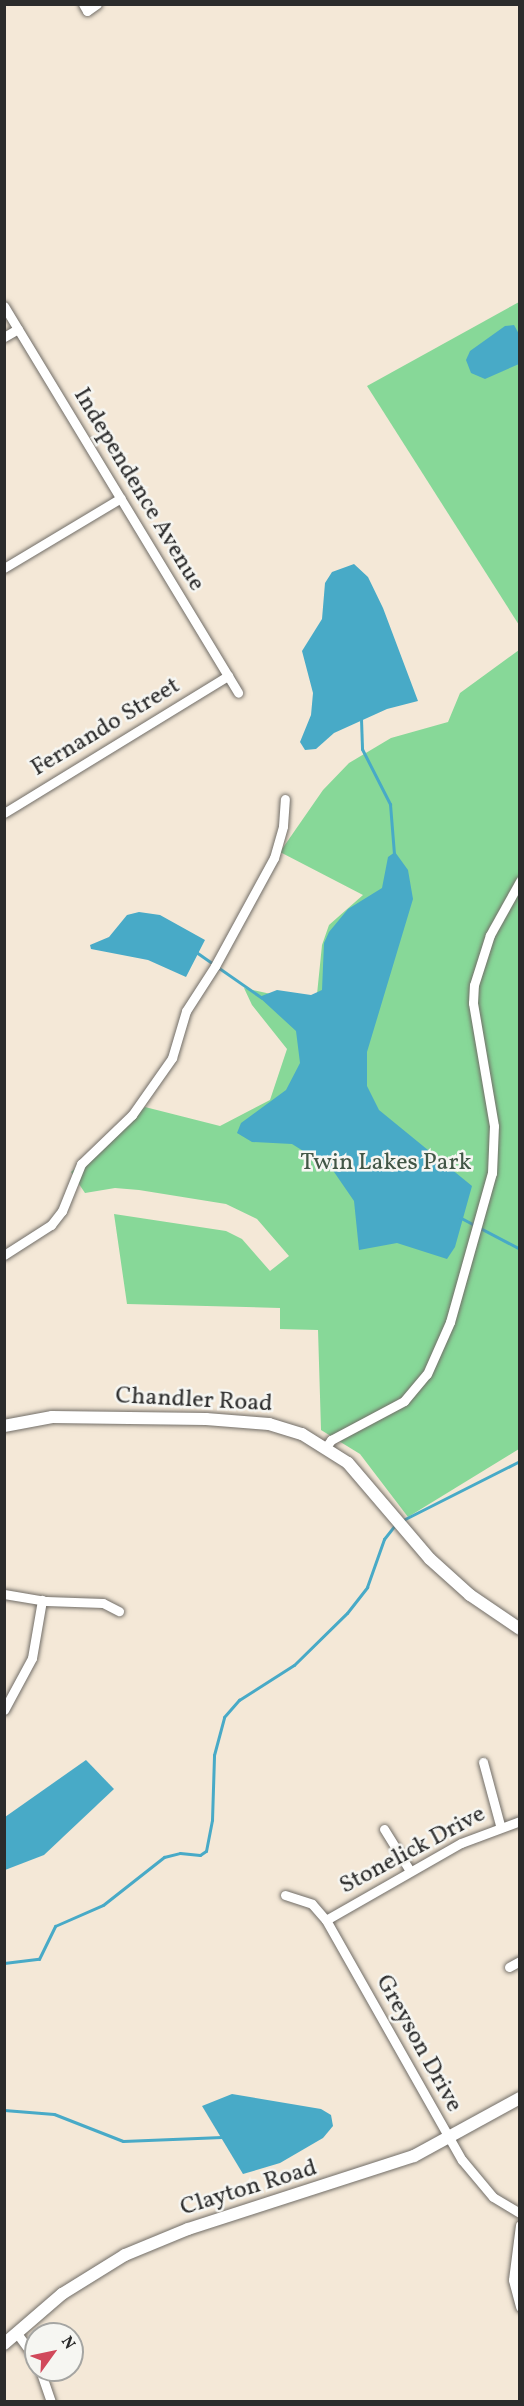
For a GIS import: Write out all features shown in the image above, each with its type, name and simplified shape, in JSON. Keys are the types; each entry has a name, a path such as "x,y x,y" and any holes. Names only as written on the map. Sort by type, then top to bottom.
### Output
{"street":[{"path":"85,8 97,4"},
{"name":"Independence Avenue","path":"4,306 238,693"},
{"path":"4,337 18,329"},
{"path":"4,568 120,498"},
{"name":"Fernando Street","path":"4,813 228,676"},
{"path":"4,1255 51,1226 62,1211 81,1164 132,1115 172,1058 186,1011 215,966 274,858 283,826 285,799"},
{"path":"326,1447 331,1440 397,1407 413,1392 428,1374 450,1322 492,1173 494,1126 473,1003 474,985 490,935 519,880"},
{"name":"Chandler Road","path":"5,1425 52,1417 231,1420 282,1427 326,1447 357,1471 444,1572 519,1629"},
{"path":"4,1594 42,1600 103,1603 119,1611"},
{"path":"4,1710 32,1658 42,1600"},
{"path":"483,1762 500,1825"},
{"name":"Stonelick Drive","path":"326,1920 410,1871 500,1825 519,1821"},
{"path":"384,1828 410,1871"},
{"name":"Greyson Drive","path":"285,1895 312,1904 326,1920 449,2139 483,2187 519,2213"},
{"path":"509,1967 519,1960"},
{"name":"Clayton Road","path":"4,2344 72,2286 125,2255 188,2229 378,2169 449,2139 519,2098"},
{"path":"519,2225 513,2280 519,2307"},
{"path":"16,2332 24,2343"},
{"path":"44,2382 51,2402"}],"green space":[{"path":"519,302 519,625 367,386"},
{"name":"Twin Lakes Park","path":"519,650 519,1449 408,1517 360,1454 321,1430 318,1330 280,1329 280,1308 127,1304 114,1214 226,1231 242,1239 270,1271 289,1256 257,1219 226,1204 139,1190 115,1188 85,1193 71,1172 145,1107 220,1126 270,1100 287,1049 252,1005 244,988 316,1004 322,945 329,925 363,895 280,852 323,790 349,763 391,738 448,722 460,693"}],"water":[{"path":"514,325 519,334 519,364 485,379 471,373 466,360 470,351 505,326"},
{"path":"354,564 368,577 383,608 418,701 387,709 334,733 316,749 305,750 300,742 311,715 313,693 302,651 322,619 325,583 332,572"},
{"path":"395,852 408,870 413,899 367,1052 367,1086 379,1110 472,1186 455,1247 447,1259 397,1243 359,1250 354,1201 332,1169 292,1144 252,1142 237,1133 241,1123 286,1090 300,1063 296,1031 259,997 277,990 311,995 322,990 324,943 329,932 348,909 382,888 388,857"},
{"path":"139,912 160,915 205,940 186,977 148,960 91,949 90,945 109,937 127,915"},
{"path":"86,1760 114,1789 44,1855 5,1870 5,1817"},
{"path":"232,2094 321,2109 331,2115 333,2126 323,2138 280,2163 243,2174 202,2106"}],"waterway":[{"path":"361,719 362,749 390,804 394,854"},
{"path":"196,952 262,998"},
{"path":"461,1218 520,1249"},
{"path":"401,1521 520,1461"},
{"path":"4,1963 39,1959 55,1926 103,1905 164,1857 180,1853 200,1855 206,1851 212,1820 214,1755 224,1717 239,1700 294,1665 347,1613 367,1587 384,1539 395,1525"},
{"path":"4,2110 54,2114 123,2141 222,2137"}]}
